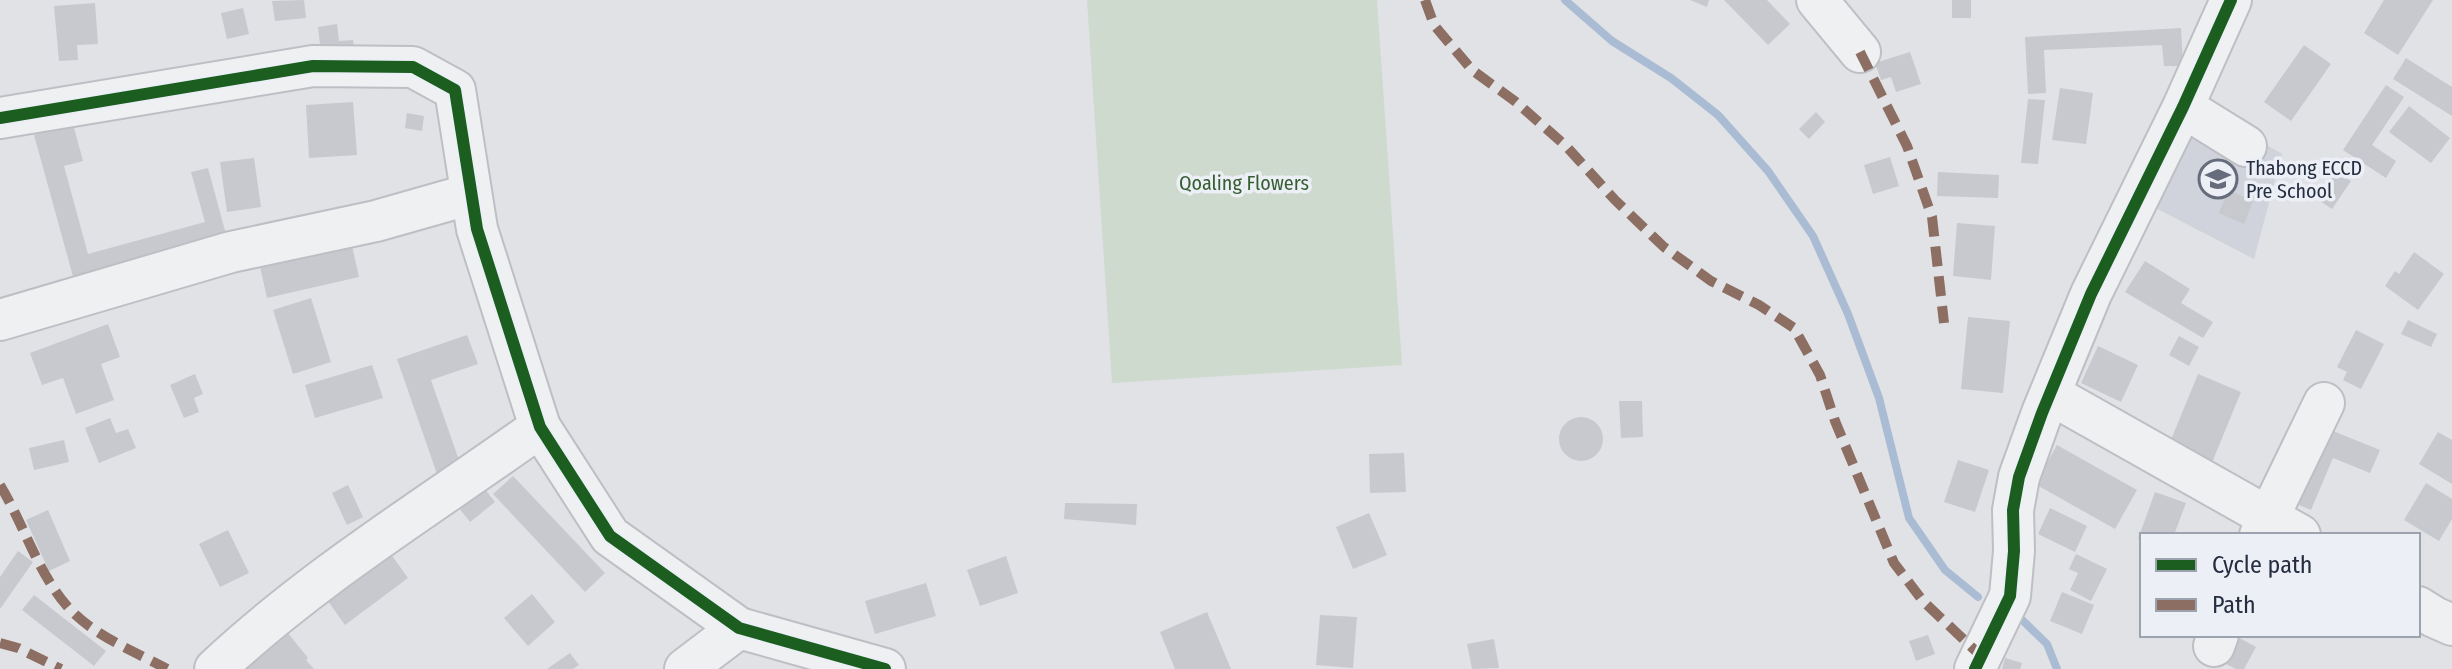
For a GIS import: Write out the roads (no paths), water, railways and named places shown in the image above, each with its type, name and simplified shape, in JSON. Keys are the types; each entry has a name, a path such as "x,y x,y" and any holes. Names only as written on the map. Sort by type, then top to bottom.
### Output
{"street":[{"path":"1817,0 1860,52"},
{"path":"1975,669 2010,596 2014,551 2013,510 2019,477 2050,394 2091,294 2183,107 2231,0"},
{"path":"0,118 313,66 413,67 455,90 477,229 540,427 610,536 739,628 789,656 885,669"},
{"path":"2183,107 2246,146"},
{"path":"0,320 231,252 376,221 471,194"},
{"path":"2050,394 2276,529 2324,403"},
{"path":"215,669 255,631 373,541 467,480 540,427"},
{"path":"2420,608 2452,625"},
{"path":"685,669 739,628"}],"waterway":[{"path":"1565,0 1612,41 1671,78 1718,115 1768,171 1813,236 1848,314 1879,398 1909,518 1945,570 1978,597"},
{"path":"2016,614 2047,644 2057,669"}],"place":[{"name":"Thabong ECCD Pre School","path":"2218,179"}],"park label":[{"name":"Qoaling Flowers","path":"1244,183"}]}
